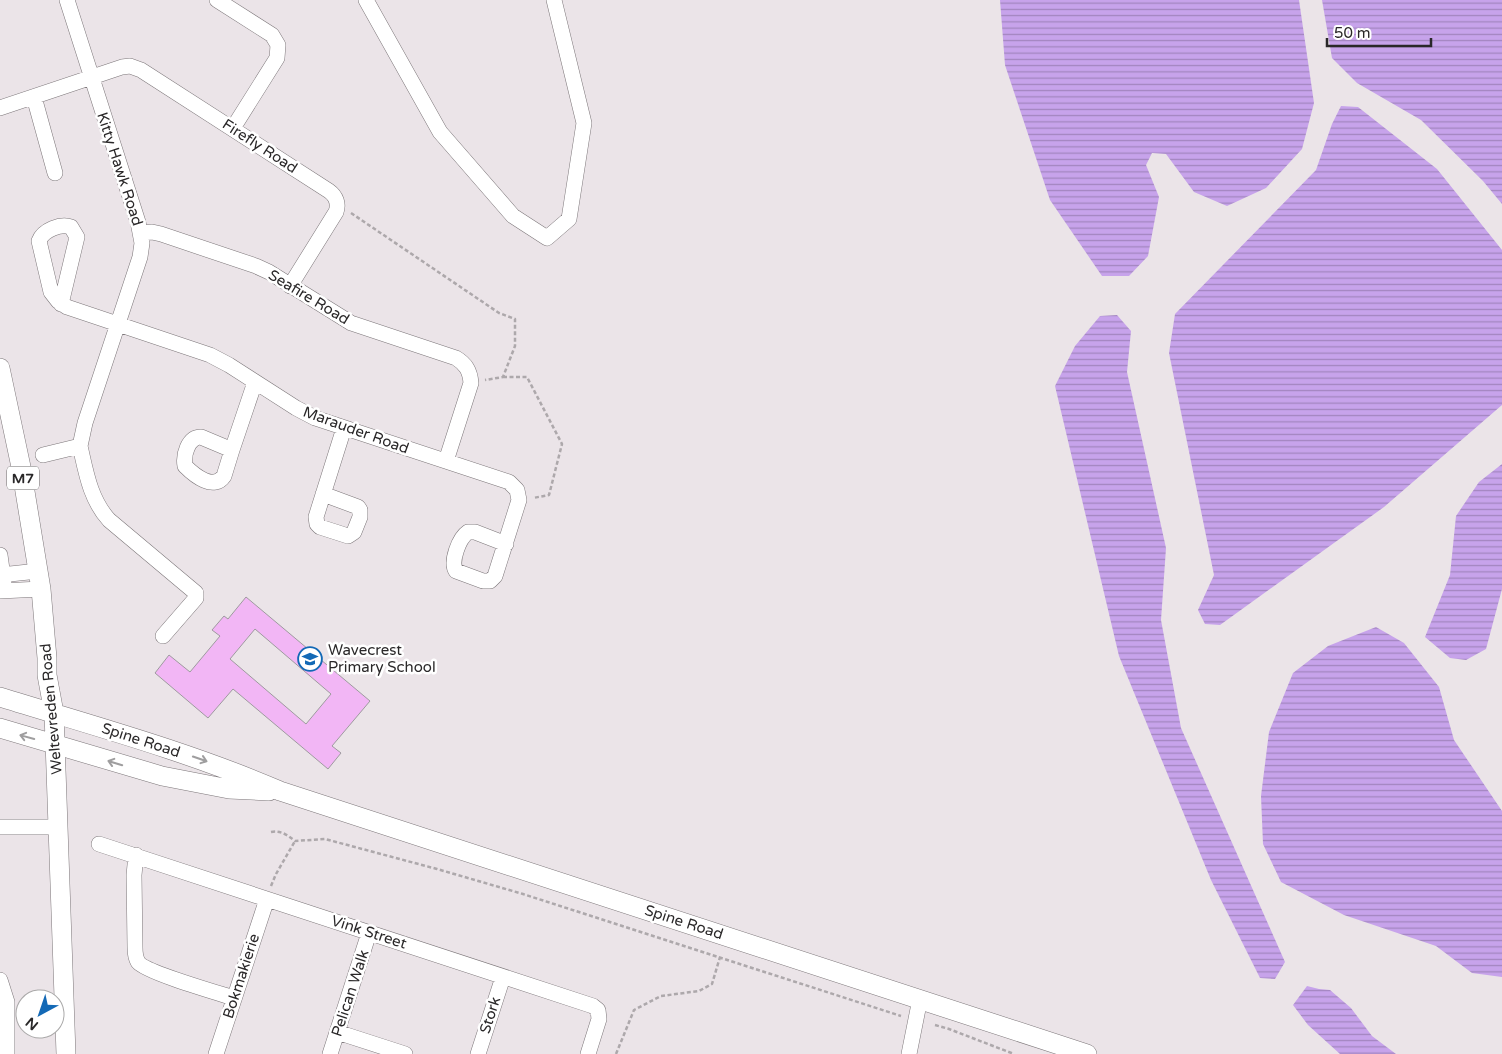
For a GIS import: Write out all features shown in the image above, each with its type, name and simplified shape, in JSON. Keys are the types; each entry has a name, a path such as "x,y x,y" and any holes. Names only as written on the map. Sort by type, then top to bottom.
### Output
{"main road":[{"name":"Weltevreden Road","path":"0,368 20,459 39,580 47,675 54,713 66,1054"},
{"name":"Spine Road","path":"0,697 197,758 280,791 1086,1054"},
{"name":"Spine Road","path":"0,728 24,737 55,744 162,776 229,789 280,791"}],"street":[{"name":"Kitty Hawk Road","path":"66,0 141,233 142,243 140,257 85,423 80,446"},
{"path":"218,0 272,35 278,45 277,58 233,128"},
{"path":"366,0 440,132 513,216 547,238 569,219 584,123 554,0"},
{"name":"Firefly Road","path":"0,108 122,67 138,68 329,191 335,196 337,204"},
{"path":"34,97 55,173"},
{"path":"290,286 334,216 337,204"},
{"name":"Seafire Road","path":"141,233 152,232 161,234 269,272 351,323 456,358 467,368 471,382"},
{"name":"Marauder Road","path":"61,304 67,308 210,355 306,414 506,480 512,484 518,495"},
{"path":"232,450 255,382"},
{"path":"446,461 471,382"},
{"path":"323,494 344,428"},
{"path":"43,455 80,446 87,478 100,510 109,520 196,593 196,598 162,636"},
{"path":"506,544 518,495"},
{"path":"0,555 3,591 39,580"},
{"path":"2,575 39,580"},
{"path":"0,827 58,827"},
{"name":"Vink Street","path":"99,844 593,1006 600,1013 599,1023 588,1054"},
{"path":"136,855 134,875 135,955 138,962 151,971 234,998"},
{"name":"Bokmakierie","path":"216,1054 267,899"},
{"name":"Pelican Walk","path":"330,1054 369,932"},
{"name":"Stork","path":"478,1054 503,977"},
{"path":"0,980 7,1002 7,1054"},
{"path":"909,1054 920,1000"},
{"path":"337,1032 405,1054"}],"path":[{"path":"337,204 499,313 515,319 515,346 504,377"},
{"path":"471,382 504,377 527,377 562,444 549,495 518,495"},
{"path":"271,832 284,833 295,841 325,839 523,894 901,1016"},
{"path":"267,899 276,874 295,841"},
{"path":"616,1054 634,1010 660,996 699,992 712,984 720,957"},
{"path":"936,1025 1014,1054"}],"shaded area":[{"path":"1000,0 1299,0 1314,103 1302,149 1266,188 1227,206 1194,192 1166,154 1152,153 1146,165 1159,197 1148,256 1129,276 1102,276 1050,200 1005,65"},
{"path":"1322,0 1502,0 1502,204 1483,181 1421,120 1357,83 1332,58"},
{"path":"1341,106 1358,107 1437,169 1502,250 1502,405 1384,507 1220,625 1205,624 1198,610 1214,575 1169,353 1175,314 1316,170 1332,124"},
{"path":"1117,315 1131,331 1127,372 1166,548 1161,620 1181,728 1285,962 1275,979 1260,978 1211,880 1119,656 1055,386 1075,346 1100,316"},
{"path":"1502,464 1502,589 1486,649 1466,660 1450,658 1425,637 1450,575 1456,516 1479,482"},
{"path":"1376,627 1404,643 1439,687 1454,740 1502,811 1502,977 1472,973 1436,946 1344,915 1281,882 1263,844 1261,796 1269,732 1293,673 1328,646"},
{"path":"1307,986 1330,990 1351,1008 1372,1036 1396,1054 1340,1054 1308,1025 1293,1005"}],"building":[{"path":"246,597 370,701 332,746 341,753 328,769 233,689 208,718 155,673 169,655 190,672 220,636 212,630 224,616 228,619","holes":["255,629 331,694 306,724 230,659"]}],"place":[{"name":"Wavecrest Primary School","path":"310,659"}]}
